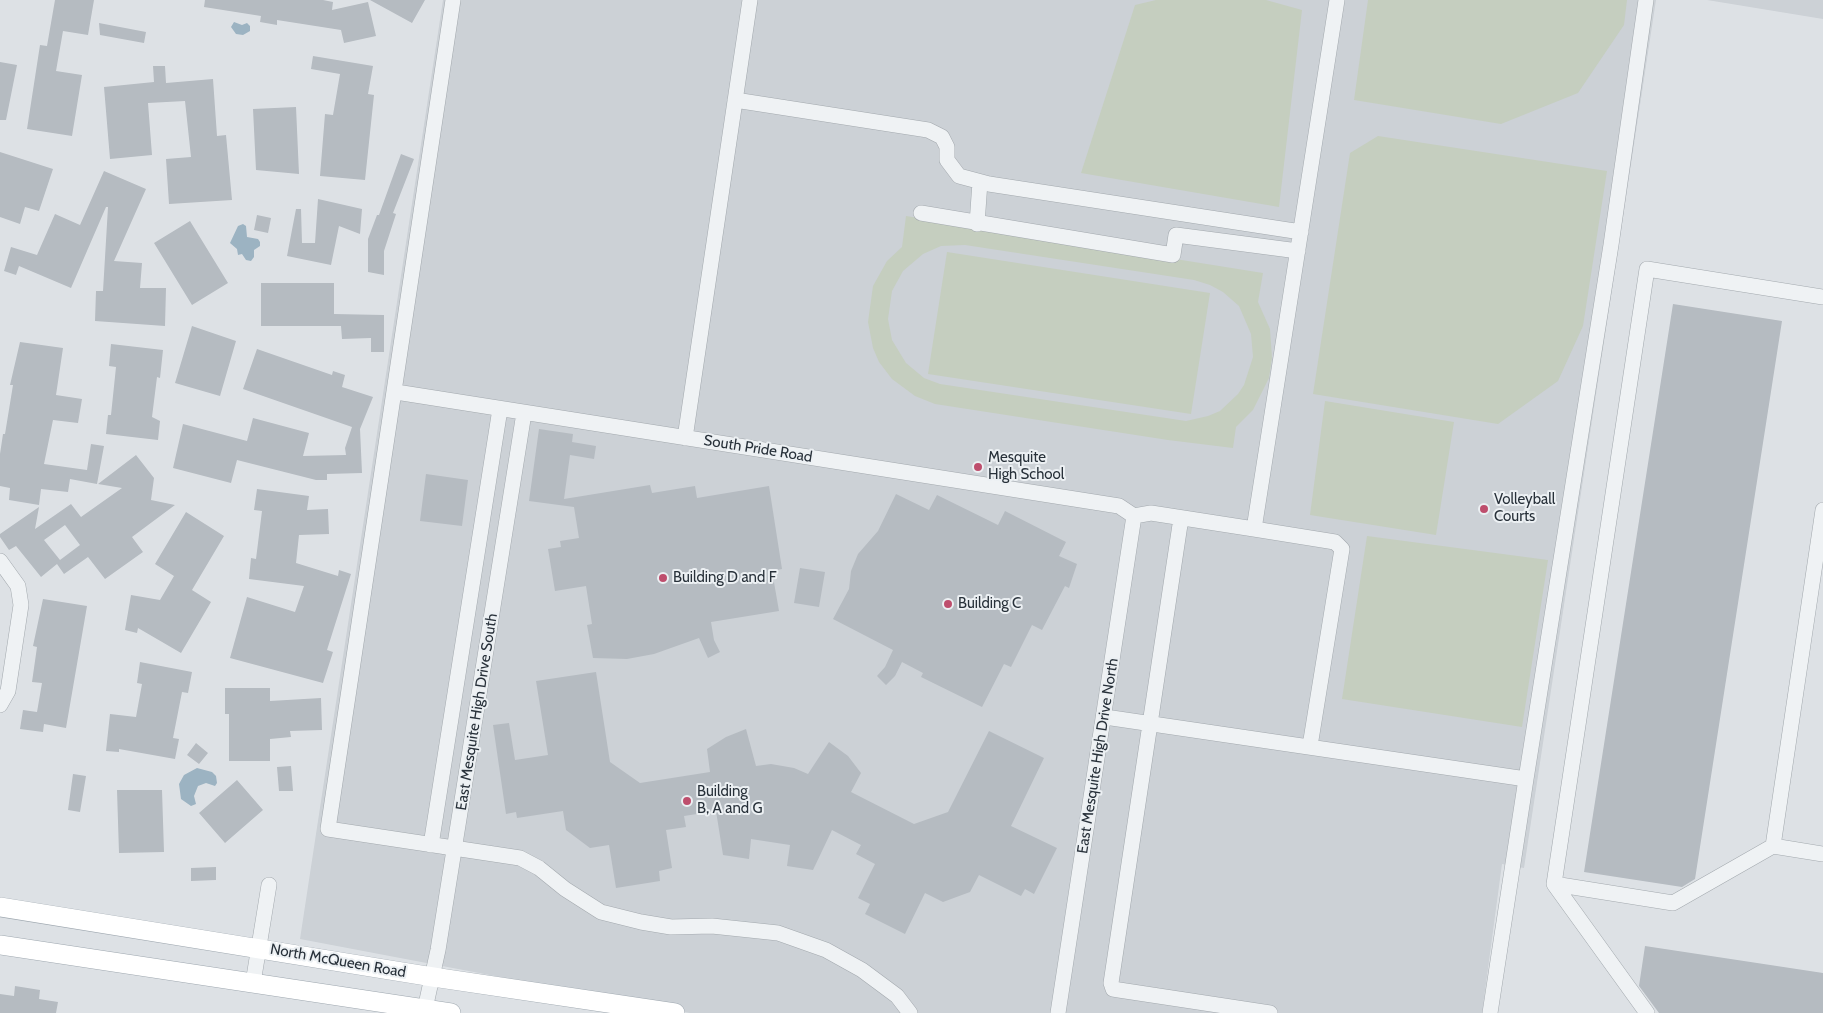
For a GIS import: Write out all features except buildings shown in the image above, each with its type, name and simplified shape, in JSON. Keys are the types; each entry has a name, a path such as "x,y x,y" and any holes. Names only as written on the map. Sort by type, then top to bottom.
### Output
{"main road":[{"name":"North McQueen Road","path":"0,907 259,947 433,977 675,1013"},
{"path":"0,945 451,1013"}],"street":[{"path":"453,0 396,378 396,392 328,829 520,858 539,868 565,889 601,912 641,922 671,926 712,926 778,933 826,950 862,970 897,996 910,1013"},
{"path":"684,438 750,0"},
{"path":"1254,529 1337,0"},
{"path":"1490,1013 1610,254 1646,0"},
{"path":"735,100 928,130 942,137 947,147 947,160 959,176 980,182 1301,232"},
{"path":"977,224 980,182"},
{"path":"921,213 977,224 1173,255 1176,235 1298,252"},
{"path":"1647,1013 1554,884 1647,269 1823,297"},
{"name":"South Pride Road","path":"396,392 1120,506 1134,516"},
{"path":"431,845 500,409"},
{"name":"East Mesquite High Drive South","path":"425,1009 433,977 524,413"},
{"path":"1773,846 1823,510"},
{"path":"1134,516 1151,513 1254,529 1335,542 1342,549 1310,746"},
{"name":"East Mesquite High Drive North","path":"1058,1013 1105,717 1134,516"},
{"path":"1181,518 1110,983 1114,989 1270,1013"},
{"path":"0,561 18,586 21,605 8,691 0,704"},
{"path":"1105,717 1526,779"},
{"path":"1554,884 1673,903 1773,846 1823,854"},
{"path":"253,983 269,885"}],"shaded area":[{"name":"Mesquite High School","path":"443,0 1656,0 1524,868 1502,864 1482,1013 690,1013 300,939"},
{"path":"1707,0 1823,0 1823,19"}],"green space":[{"path":"1156,0 1266,0 1302,10 1279,207 1081,173 1135,5"},
{"path":"1368,0 1627,0 1624,25 1578,93 1501,124 1354,100"},
{"path":"1378,136 1607,171 1583,326 1558,381 1498,424 1313,394 1350,153"},
{"path":"906,216 1263,273 1258,302 1270,329 1272,358 1269,378 1253,410 1236,427 1233,448 1168,440 935,404 915,396 892,379 879,362 873,348 868,322 873,286 887,261 902,247","holes":["965,245 1194,280 1223,292 1239,306 1251,334 1253,357 1244,385 1238,394 1220,411 1186,421 940,384 924,378 906,363 892,340 888,319 892,291 903,271 923,254 941,246"]},
{"path":"947,252 1210,293 1191,414 928,374"},
{"path":"1325,401 1454,422 1436,535 1310,515"},
{"path":"1367,536 1548,560 1522,727 1342,699"}],"water":[{"path":"234,22 242,25 247,23 250,26 250,31 243,35 236,34 231,27"},
{"path":"243,224 246,226 247,237 258,239 260,242 260,246 254,250 254,257 251,261 246,260 242,254 238,255 237,249 230,243 238,226"},
{"path":"197,768 212,772 216,776 217,783 215,786 206,783 198,786 194,796 196,804 191,806 181,799 179,784 184,775"}],"place":[{"name":"Mesquite High School","path":"978,467"},
{"name":"Volleyball Courts","path":"1484,509"},
{"name":"Building D and F","path":"663,578"},
{"name":"Building C","path":"948,604"},
{"name":"Building B, A and G","path":"687,801"}]}
